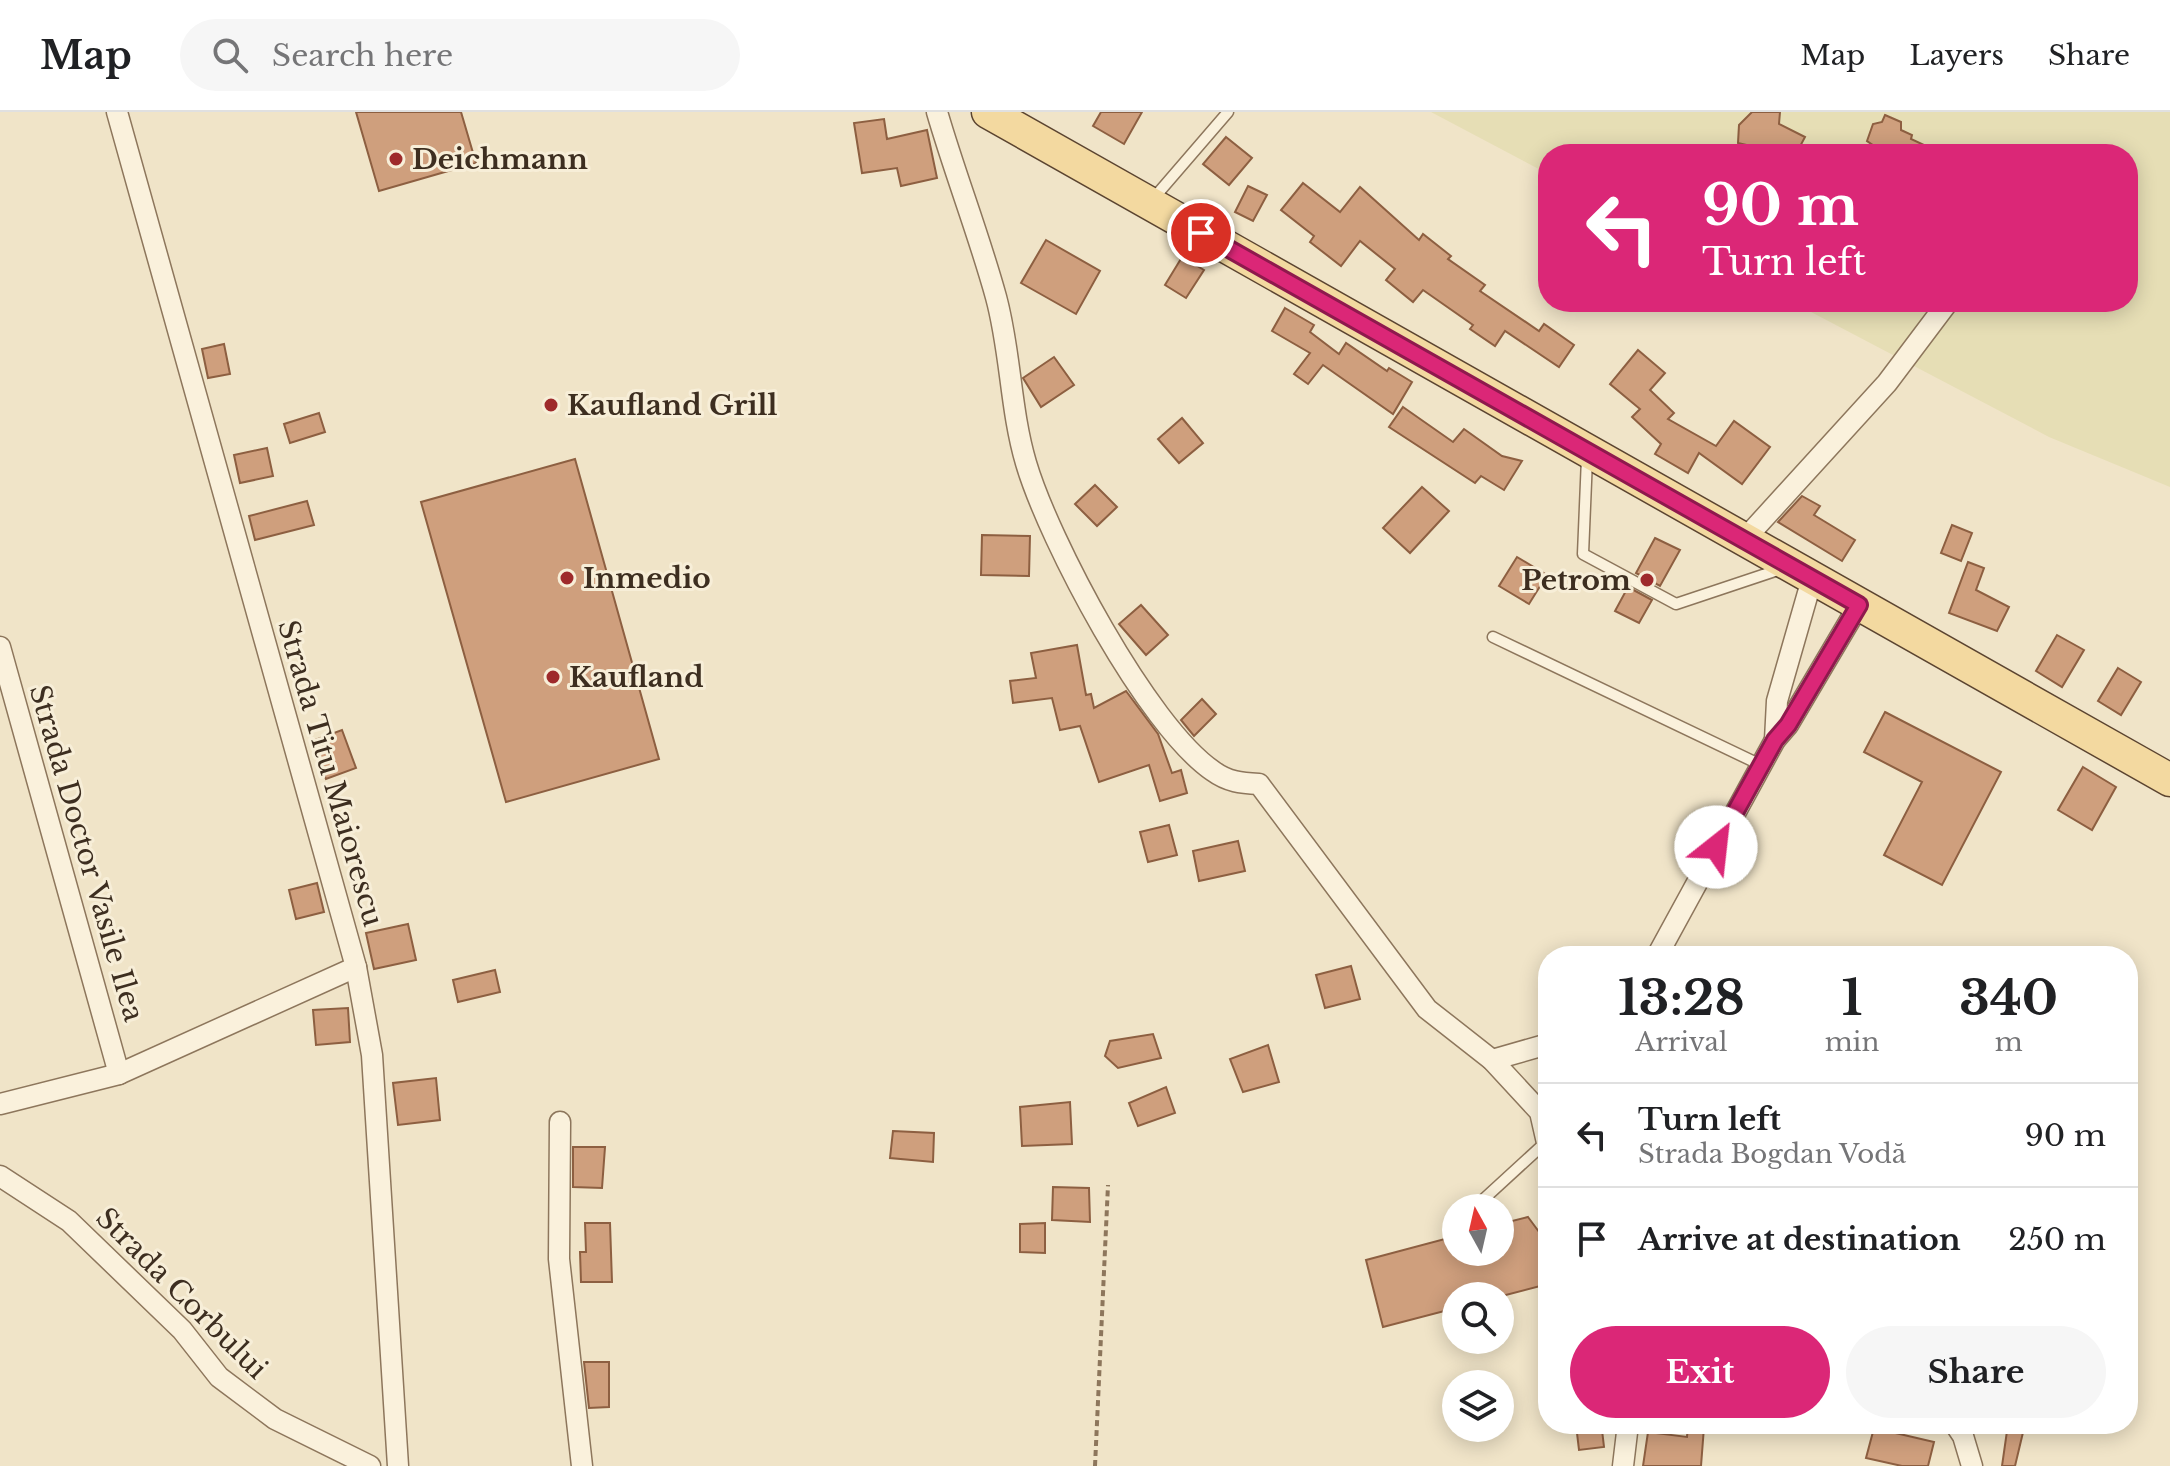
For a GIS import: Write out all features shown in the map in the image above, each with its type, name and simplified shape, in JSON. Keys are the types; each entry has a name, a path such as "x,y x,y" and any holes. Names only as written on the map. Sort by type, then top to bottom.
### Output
{"main road":[{"path":"988,112 2170,780"}],"street":[{"name":"Strada Titu Maiorescu","path":"117,112 356,967 372,1055 398,1466"},
{"path":"937,112 1009,344 1019,437 1027,466 1058,543 1106,631 1149,701 1180,739 1212,770 1234,783 1259,784 1427,1009 1492,1060 1538,1110"},
{"path":"1743,541 1887,383 1940,312"},
{"path":"1775,740 1777,701 1800,573"},
{"path":"1662,946 1775,740 1788,725 1859,605"},
{"name":"Strada Doctor Vasile Ilea","path":"0,647 119,1074"},
{"path":"0,1104 119,1074 356,967"},
{"path":"1492,1060 1538,1047"},
{"path":"560,1122 559,1259 582,1466"},
{"name":"Strada Corbului","path":"0,1176 69,1221 182,1330 219,1377 275,1419 370,1466"},
{"path":"1623,1466 1627,1434"},
{"path":"1962,1434 1972,1466"}],"lane":[{"path":"1149,203 1228,112"},
{"path":"1587,452 1583,554 1676,604 1800,573"},
{"path":"1493,637 1761,765"},
{"path":"1488,1194 1538,1144"}],"path":[{"path":"1095,1466 1108,1185"}],"shaded area":[{"path":"1431,112 2170,112 2170,487 2049,437 1811,312 2138,312 2138,144 1538,144 1538,169"}],"building":[{"path":"356,112 461,112 476,163 379,191"},
{"path":"1101,112 1142,112 1124,144 1093,126"},
{"path":"1752,112 1780,112 1779,124 1805,137 1801,144 1742,144 1738,143 1739,125"},
{"path":"1885,115 1901,122 1901,130 1922,144 1871,144 1867,141 1873,124 1882,122"},
{"path":"884,119 887,139 927,130 937,178 901,186 897,168 862,173 854,123"},
{"path":"1226,137 1252,158 1229,185 1203,164"},
{"path":"1303,183 1340,212 1360,187 1419,240 1423,234 1451,256 1448,259 1485,285 1480,291 1539,331 1544,324 1574,345 1559,367 1505,331 1495,346 1470,329 1473,325 1423,290 1413,302 1386,280 1395,269 1360,241 1341,266 1310,242 1314,236 1281,210"},
{"path":"1248,186 1267,195 1253,221 1235,212"},
{"path":"1046,240 1100,271 1076,314 1021,283"},
{"path":"1182,257 1204,270 1186,298 1165,285"},
{"path":"1285,308 1314,325 1310,332 1339,354 1346,343 1387,371 1389,368 1412,382 1393,414 1323,365 1308,384 1294,374 1310,353 1272,331"},
{"path":"224,344 230,374 208,378 202,349"},
{"path":"1638,350 1665,373 1650,390 1674,413 1668,419 1716,446 1734,421 1770,447 1742,484 1699,453 1688,473 1655,454 1661,444 1632,417 1640,409 1610,384"},
{"path":"1054,357 1074,385 1041,407 1023,378"},
{"path":"1403,407 1453,442 1464,429 1502,456 1522,461 1504,490 1481,476 1475,483 1389,427"},
{"path":"319,413 325,432 290,443 284,424"},
{"path":"1182,418 1203,443 1179,463 1158,439"},
{"path":"267,448 273,476 240,483 234,455"},
{"name":"Kaufland","path":"575,459 659,759 506,802 421,502"},
{"path":"1095,485 1117,507 1097,526 1075,504"},
{"path":"1422,487 1449,511 1410,553 1383,528"},
{"path":"1802,496 1820,506 1814,515 1855,540 1842,561 1778,522"},
{"path":"307,501 314,525 255,540 249,516"},
{"path":"1952,525 1972,533 1961,561 1941,553"},
{"path":"982,535 1030,536 1029,576 981,575"},
{"path":"1655,538 1680,550 1660,586 1636,573"},
{"path":"1517,557 1547,575 1529,604 1499,586"},
{"path":"1968,562 1984,568 1976,590 2009,607 1997,631 1949,613"},
{"path":"1628,587 1652,600 1639,623 1615,611"},
{"path":"1141,605 1168,635 1146,655 1119,624"},
{"path":"2057,635 2084,650 2062,687 2036,671"},
{"path":"1077,645 1086,695 1091,694 1094,708 1126,691 1158,734 1172,773 1181,770 1187,793 1160,801 1149,765 1099,782 1080,726 1060,730 1052,698 1013,703 1010,681 1036,678 1031,653"},
{"path":"2118,668 2141,682 2121,715 2098,701"},
{"path":"1202,699 1216,714 1194,736 1181,720"},
{"path":"1885,712 2001,772 1942,885 1884,855 1922,782 1864,752"},
{"path":"342,730 356,768 326,779 312,741"},
{"path":"2083,767 2116,787 2092,830 2058,810"},
{"path":"1169,825 1177,855 1148,862 1140,832"},
{"path":"1238,841 1245,871 1199,881 1193,851"},
{"path":"317,883 324,912 296,919 289,890"},
{"path":"408,924 416,960 374,969 366,933"},
{"path":"1351,966 1360,999 1325,1008 1316,975"},
{"path":"495,970 500,992 458,1002 453,980"},
{"path":"348,1008 350,1042 316,1045 313,1010"},
{"path":"1153,1034 1161,1058 1118,1068 1105,1056 1110,1041"},
{"path":"1268,1045 1279,1082 1243,1092 1230,1059"},
{"path":"436,1078 440,1120 398,1125 393,1083"},
{"path":"1166,1087 1175,1113 1138,1126 1129,1103"},
{"path":"1070,1102 1072,1144 1022,1146 1020,1107"},
{"path":"893,1131 934,1133 933,1162 890,1158"},
{"path":"573,1147 605,1147 602,1188 573,1187"},
{"path":"1053,1187 1089,1188 1090,1222 1052,1220"},
{"path":"1528,1217 1538,1230 1538,1287 1514,1293 1514,1282 1442,1282 1442,1312 1383,1327 1366,1260 1442,1240 1442,1266 1514,1266 1514,1220"},
{"path":"585,1223 610,1223 612,1282 581,1282 580,1252 586,1252"},
{"path":"1045,1223 1045,1253 1020,1252 1020,1224"},
{"path":"584,1362 609,1362 609,1407 589,1408"},
{"path":"1577,1434 1602,1434 1604,1447 1579,1450"},
{"path":"1648,1434 1687,1437 1687,1434 1703,1434 1701,1466 1643,1466"},
{"path":"1872,1434 1900,1434 1934,1442 1928,1466 1902,1466 1866,1458"},
{"path":"2007,1434 2023,1434 2015,1466 2002,1466"}],"place":[{"name":"Deichmann","path":"396,159"},
{"name":"Kaufland Grill","path":"551,405"},
{"name":"Inmedio","path":"567,578"},
{"name":"Petrom","path":"1647,580"},
{"name":"Kaufland","path":"553,677"}],"route":[{"path":"1201,233 1859,605 1788,725 1775,740 1716,847"}]}
